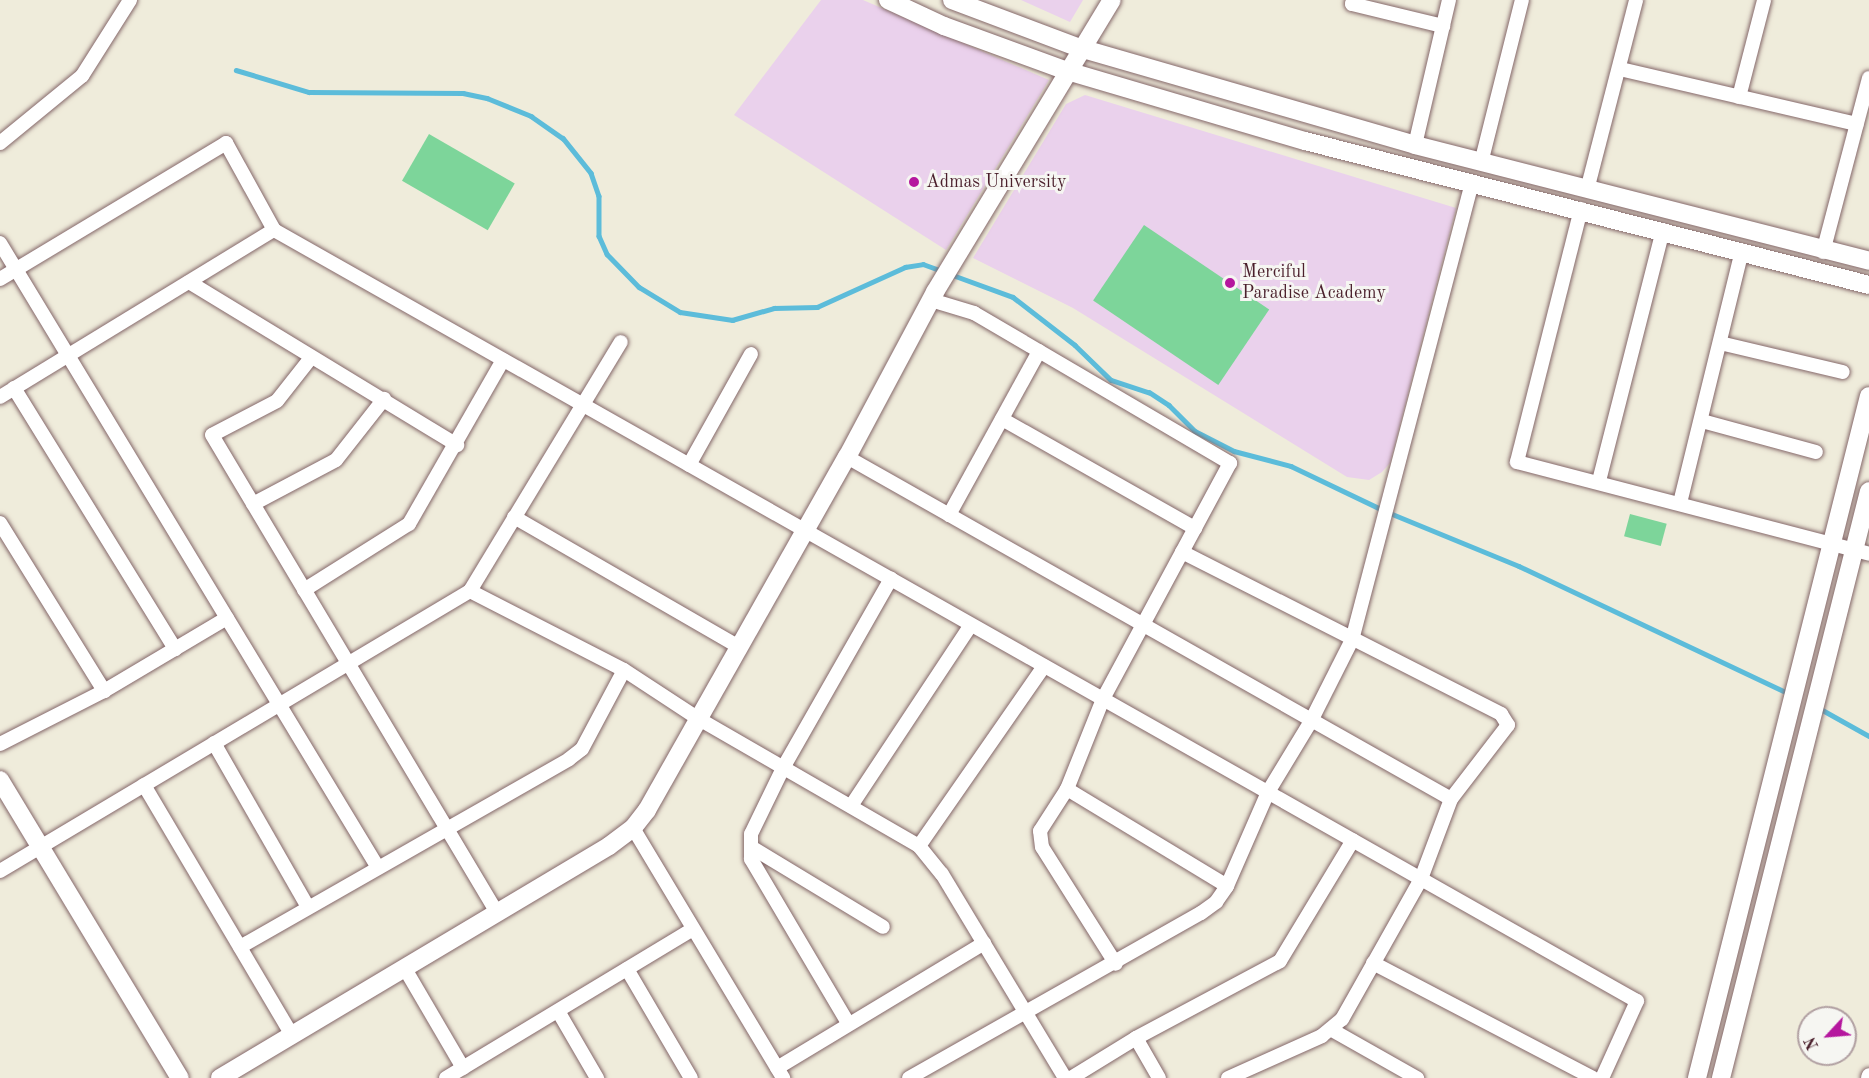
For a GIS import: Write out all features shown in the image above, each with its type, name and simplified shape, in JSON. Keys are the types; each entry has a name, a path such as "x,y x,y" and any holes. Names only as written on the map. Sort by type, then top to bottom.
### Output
{"street":[{"path":"0,143 82,76 130,0"},
{"path":"888,0 944,26 1067,71 1305,141 1581,209 1869,285"},
{"path":"952,0 1080,48 1415,145 1823,252 1869,261"},
{"path":"220,1078 496,911 609,846 633,828 699,719 847,458 958,252 1080,48 1112,0"},
{"path":"1353,0 1352,4 1443,26"},
{"path":"1415,145 1449,0"},
{"path":"1481,162 1522,0"},
{"path":"1587,190 1636,0"},
{"path":"1739,97 1764,0"},
{"path":"1620,69 1857,124"},
{"path":"1823,252 1869,78"},
{"path":"1305,141 1313,115"},
{"path":"0,279 226,143 274,230 1637,1001 1602,1078"},
{"path":"909,1078 1025,1010 1116,964 1216,902 1227,886 1268,792 1311,721 1352,640 1472,183"},
{"path":"1581,209 1517,462 1599,481 1862,552"},
{"path":"0,397 274,230"},
{"path":"1599,481 1663,230"},
{"path":"0,243 377,866"},
{"path":"1680,503 1742,251"},
{"path":"189,282 310,359 384,399 457,445"},
{"path":"933,296 974,313 1230,463 1103,699 1067,789 1040,831 1042,847 1116,964"},
{"path":"0,872 470,591 621,342"},
{"path":"1720,343 1842,372"},
{"path":"949,515 1038,351"},
{"path":"689,465 751,354"},
{"path":"310,359 277,401 212,435 496,911"},
{"path":"304,590 409,524 457,445 503,360"},
{"path":"14,388 175,650"},
{"path":"1697,1078 1869,396"},
{"path":"253,504 336,460 384,399"},
{"path":"1002,418 1195,528"},
{"path":"1702,421 1816,452"},
{"path":"847,458 1451,799"},
{"path":"1721,1078 1806,744 1862,552 1869,490"},
{"path":"514,517 739,647"},
{"path":"0,523 104,691"},
{"path":"1182,552 1506,719 1508,729 1451,799 1421,879 1342,1019 1332,1030 1251,1065 1227,1078"},
{"path":"848,1023 751,859 751,834 783,768 891,579"},
{"path":"470,591 624,670 699,719 919,846 942,874 1065,1078"},
{"path":"0,744 104,691 227,618"},
{"path":"851,806 971,625"},
{"path":"919,846 1044,666"},
{"path":"240,947 377,866 448,830 582,749 624,670"},
{"path":"214,743 308,908"},
{"path":"0,780 34,850 167,1078"},
{"path":"144,785 291,1034"},
{"path":"1067,789 1227,886"},
{"path":"0,805 34,850 180,1078"},
{"path":"633,828 780,1073 848,1023 984,943"},
{"path":"1071,1078 1136,1038 1280,961 1353,840"},
{"path":"751,847 883,927"},
{"path":"446,1078 693,929"},
{"path":"1373,963 1593,1078"},
{"path":"404,967 463,1068"},
{"path":"627,969 691,1078"},
{"path":"558,1011 597,1078"},
{"path":"1332,1030 1417,1078"},
{"path":"1136,1038 1159,1078"},
{"path":"1251,1065 1258,1078"}],"shaded area":[{"name":"Admas University","path":"821,0 863,0 1049,80 946,250 734,115"},
{"path":"1021,0 1083,0 1070,22"},
{"name":"Merciful Paradise Academy","path":"1085,95 1456,208 1390,463 1382,472 1369,480 1347,477 1073,308 973,258 1066,104"}],"green space":[{"path":"429,134 515,184 488,230 402,181"},
{"path":"1144,225 1269,309 1218,385 1093,300"},
{"path":"1630,514 1667,524 1661,546 1624,536"}],"waterway":[{"path":"236,70 309,92 463,93 487,98 531,116 563,138 591,173 599,196 599,236 607,254 639,287 680,312 732,320 774,308 817,307 905,267 923,264 942,271"},
{"path":"950,274 1013,297 1075,345 1111,380 1149,392 1169,405 1195,431 1234,451 1291,466 1385,511 1519,566 1790,694"},
{"path":"1819,708 1869,736"}],"place":[{"name":"Admas University","path":"914,182"},
{"name":"Merciful Paradise Academy","path":"1230,283"}]}
